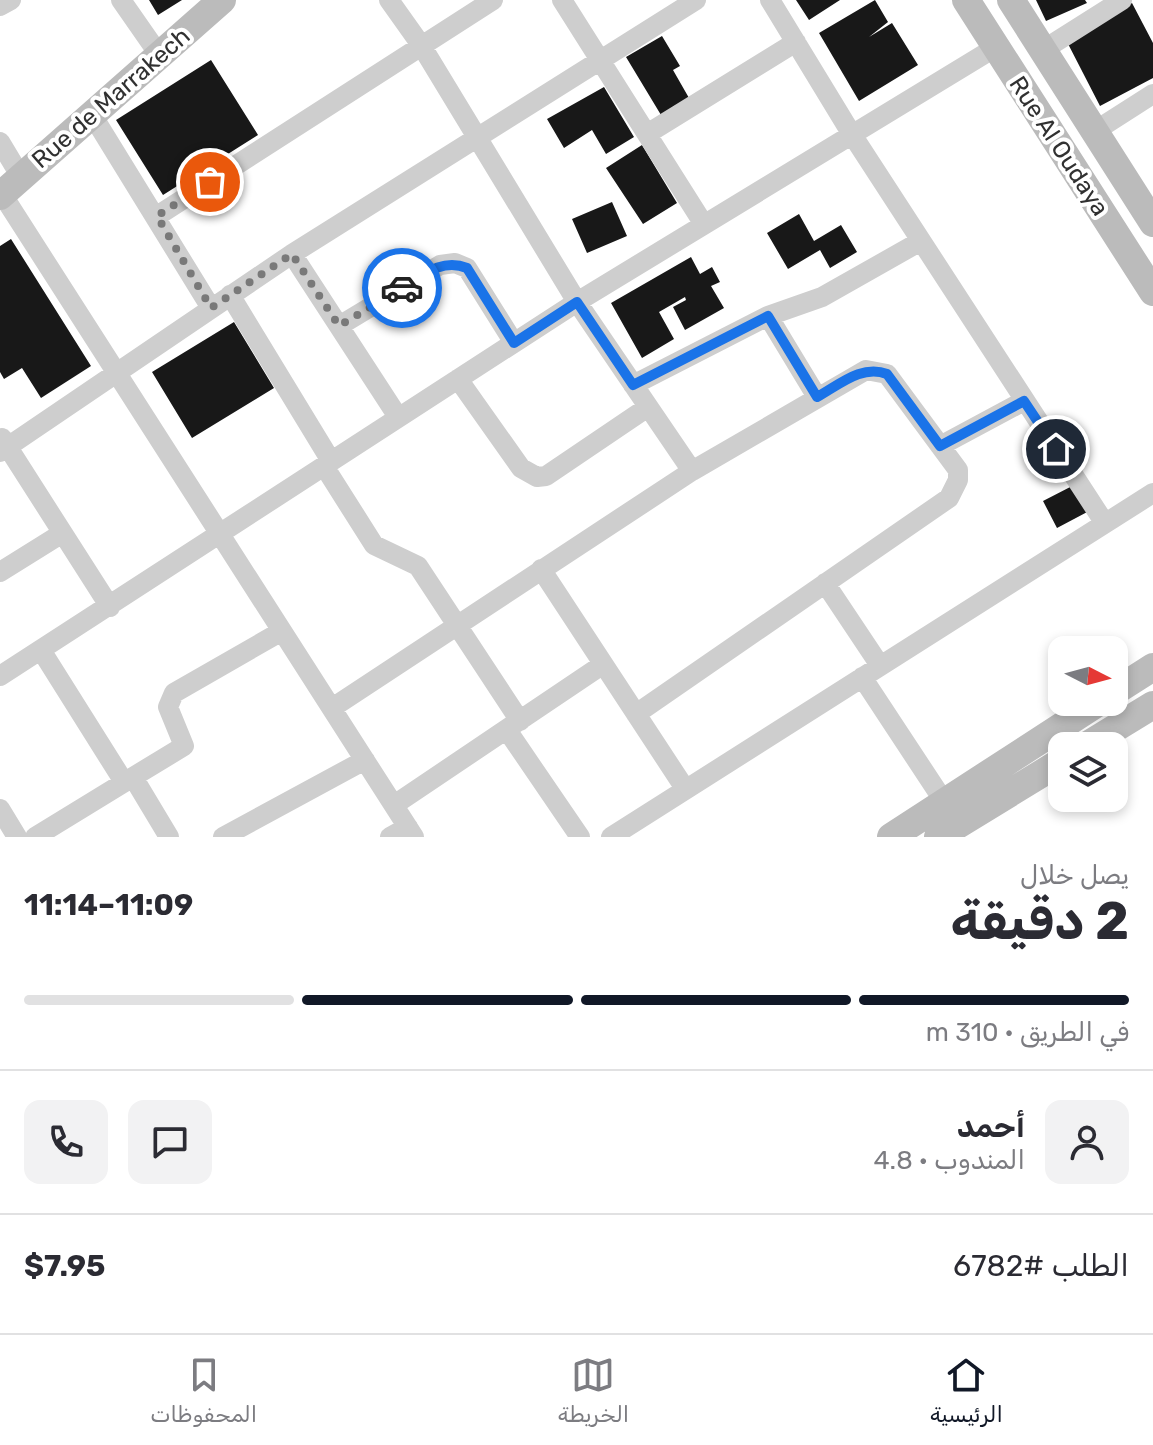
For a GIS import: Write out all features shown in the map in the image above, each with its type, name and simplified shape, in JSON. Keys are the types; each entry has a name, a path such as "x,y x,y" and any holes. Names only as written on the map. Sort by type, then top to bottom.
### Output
{"main road":[{"name":"Rue de Marrakech","path":"8,189 222,0"},
{"name":"Rue Al Oudaya","path":"966,0 1153,292"},
{"name":"Rue Al Oudaya","path":"1011,0 1153,223"},
{"path":"1128,683 1153,667"},
{"path":"1109,732 1153,705"},
{"path":"952,825 1082,716"},
{"path":"891,837 952,825 1048,769"}],"street":[{"path":"0,6 11,0"},
{"path":"121,0 160,56"},
{"path":"389,0 421,45 577,302 692,471"},
{"path":"157,216 493,0"},
{"path":"562,0 703,223"},
{"path":"110,607 3,445 292,254 696,0"},
{"path":"770,0 851,133 1104,522"},
{"path":"1043,50 1122,0"},
{"path":"647,134 796,42"},
{"path":"0,676 577,302 996,47"},
{"path":"1095,131 1153,94"},
{"path":"91,113 211,308"},
{"path":"0,142 8,189 116,372 394,805 404,834"},
{"path":"633,385 768,316 822,297 921,241"},
{"path":"292,254 398,417"},
{"path":"339,326 440,265 455,263 467,268 514,343"},
{"path":"230,295 374,545 418,566 459,623 514,726 580,837"},
{"path":"768,316 817,397"},
{"path":"332,708 692,471 866,370 887,374 958,470 958,480 949,498 636,714"},
{"path":"458,379 521,468 537,477 546,476 648,407"},
{"path":"940,446 1024,401"},
{"path":"611,837 684,787 1153,493"},
{"path":"0,572 61,534"},
{"path":"541,569 684,787"},
{"path":"825,583 879,664"},
{"path":"35,837 184,746 168,707 174,693 282,631"},
{"path":"41,650 169,837"},
{"path":"394,805 602,665"},
{"path":"862,677 952,825"},
{"path":"225,837 365,760"},
{"path":"0,809 17,837"}],"building":[{"path":"149,0 182,0 158,15"},
{"path":"796,0 840,0 809,20"},
{"path":"875,0 888,22 869,37 892,23 918,65 859,101 819,33"},
{"path":"1036,0 1085,0 1087,3 1046,21"},
{"path":"1132,3 1153,43 1153,78 1100,106 1065,38"},
{"path":"662,36 680,66 673,70 689,98 661,115 626,57"},
{"path":"211,60 258,135 163,195 116,120"},
{"path":"604,87 634,137 606,154 592,130 564,148 547,119"},
{"path":"642,145 677,203 643,224 606,168"},
{"path":"612,202 627,236 587,253 572,219"},
{"path":"799,214 814,241 841,225 857,252 830,268 820,250 788,269 767,233"},
{"path":"11,239 91,366 41,398 22,368 4,379 0,372 0,246"},
{"path":"691,257 700,274 712,267 720,282 711,286 724,308 685,330 673,307 686,300 685,297 659,312 674,339 642,358 611,303"},
{"path":"234,322 274,388 192,438 152,372"},
{"path":"1076,484 1091,510 1057,528 1043,501"}],"way so far":[{"path":"210,182 157,216 211,308 292,254 339,326 402,288"}],"route":[{"path":"402,288 440,265 455,263 467,268 514,343 577,302 633,385 768,316 817,397 866,370 887,374 940,446 1024,401 1056,449"}]}
